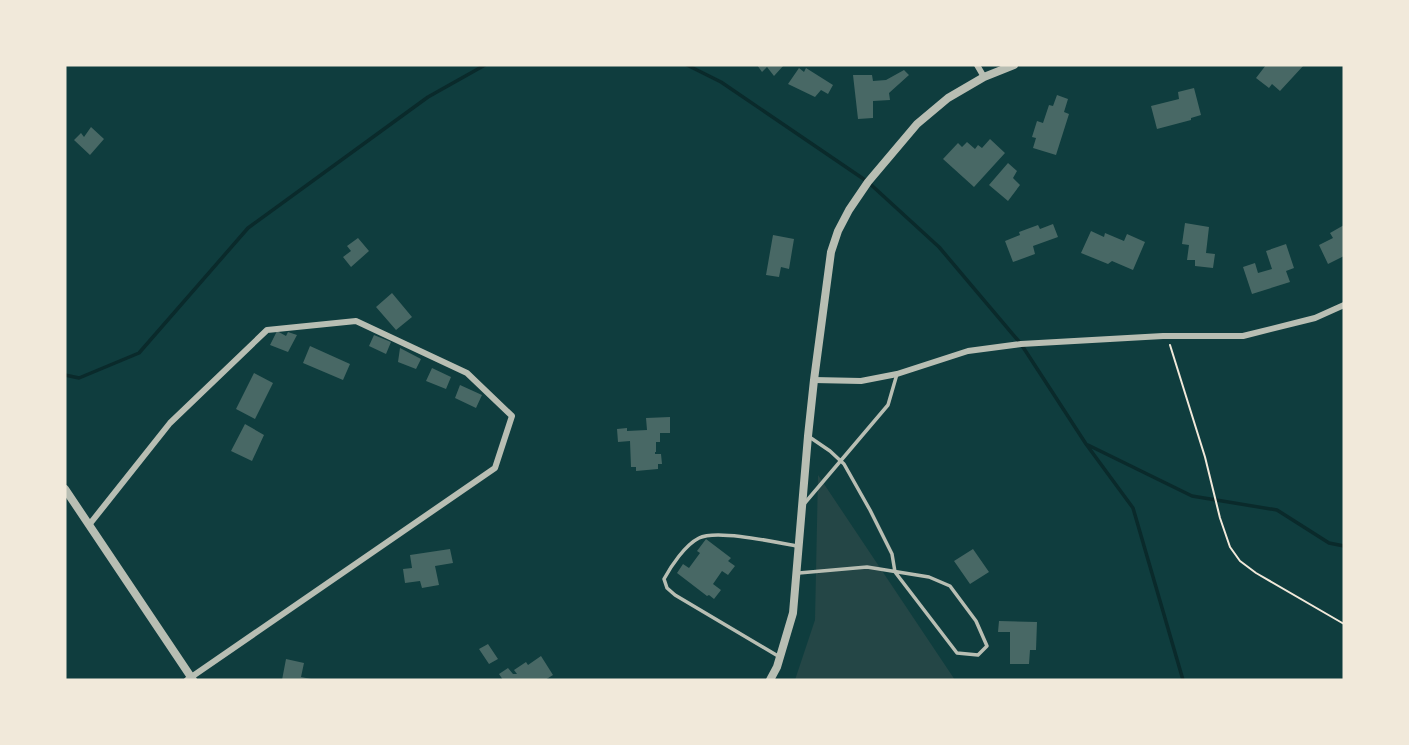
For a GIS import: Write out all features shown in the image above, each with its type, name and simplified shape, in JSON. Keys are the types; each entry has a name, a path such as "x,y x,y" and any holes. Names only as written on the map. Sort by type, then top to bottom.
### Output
{"street":[{"path":"977,65 984,77"},
{"path":"770,680 793,613 814,380 831,252 838,231 849,209 868,182 917,124 948,98 984,77 1014,65"},
{"path":"814,380 861,381 897,374 968,351 1021,344 1167,336 1243,336 1315,317 1344,305"},
{"path":"65,489 191,679 495,468 512,416 467,373 356,321 267,330 170,423 89,525"}],"lane":[{"path":"802,506 888,405 897,374"},
{"path":"797,574 867,567 895,572 929,577 950,586 976,621 988,646 978,656 957,653 895,572 892,554 841,461 808,436"},
{"path":"780,657 676,595 667,588 664,579 671,565 696,539 707,535 799,546"}],"path":[{"path":"1167,336 1230,547 1240,561 1256,573 1344,624"}],"shaded area":[{"path":"818,475 955,680 795,680 815,620"}],"building":[{"path":"757,65 784,65 774,76 767,67 762,72"},
{"path":"1266,65 1304,65 1280,91 1272,84 1269,88 1256,78"},
{"path":"799,68 804,72 806,68 833,85 828,94 821,90 815,97 788,84"},
{"path":"904,70 909,75 889,93 890,100 873,101 873,118 858,119 853,75 872,75 873,81 886,80"},
{"path":"1194,88 1201,115 1157,129 1151,106 1179,99 1178,92"},
{"path":"1057,95 1068,99 1064,112 1069,114 1056,155 1033,148 1036,138 1032,137 1037,121 1043,123 1049,105 1053,106"},
{"path":"91,127 104,139 90,155 74,140 81,133 84,137"},
{"path":"990,139 1005,153 974,187 943,159 958,143 962,147 967,142 975,149 978,145 982,148"},
{"path":"1008,163 1017,171 1013,178 1020,185 1008,201 989,185"},
{"path":"1185,223 1209,227 1206,253 1215,254 1213,268 1195,266 1195,260 1187,260 1189,245 1182,244"},
{"path":"1053,224 1058,237 1033,246 1035,254 1013,262 1005,241 1038,225 1040,229"},
{"path":"1344,225 1344,256 1328,264 1319,245 1333,238 1330,233"},
{"path":"1091,231 1104,237 1105,233 1124,241 1127,234 1145,242 1133,270 1081,253"},
{"path":"773,235 794,239 789,269 781,267 779,277 766,275"},
{"path":"358,238 369,251 351,267 343,257 351,251 347,246"},
{"path":"1286,244 1294,268 1286,271 1290,282 1252,294 1243,267 1255,263 1258,273 1272,269 1266,251"},
{"path":"392,293 412,317 396,330 376,307"},
{"path":"277,331 286,336 288,332 297,335 288,352 270,345"},
{"path":"374,335 391,342 386,354 369,346"},
{"path":"310,346 350,364 343,380 303,363"},
{"path":"400,348 421,359 416,369 398,362"},
{"path":"432,368 451,377 446,389 426,381"},
{"path":"254,373 273,383 255,419 236,409"},
{"path":"460,385 482,395 476,408 455,398"},
{"path":"670,417 670,433 660,433 660,442 656,442 655,454 661,454 662,464 658,464 658,469 636,471 636,467 631,467 630,441 618,442 617,429 647,430 646,418"},
{"path":"245,424 264,435 252,461 231,451"},
{"path":"706,539 731,558 728,561 735,566 728,575 722,571 713,584 721,590 714,599 677,573 683,564 689,568"},
{"path":"450,549 453,563 435,566 439,585 422,588 420,581 405,583 403,569 412,568 410,555"},
{"path":"973,549 989,572 970,584 954,561"},
{"path":"999,621 1037,622 1036,650 1030,650 1029,664 1010,664 1010,632 998,632"},
{"path":"488,644 498,659 489,664 479,649"},
{"path":"541,656 553,675 545,680 503,680 499,674 508,668 513,674 517,674 514,670"},
{"path":"286,659 304,663 301,677 311,680 282,680"}],"waterway":[{"path":"65,375 79,378 139,353 248,228 428,97 485,65"},
{"path":"687,65 721,82 868,182 939,247 1021,344 1086,444 1133,508 1183,680"},
{"path":"1088,445 1192,496 1277,510 1329,543 1344,546"}]}
